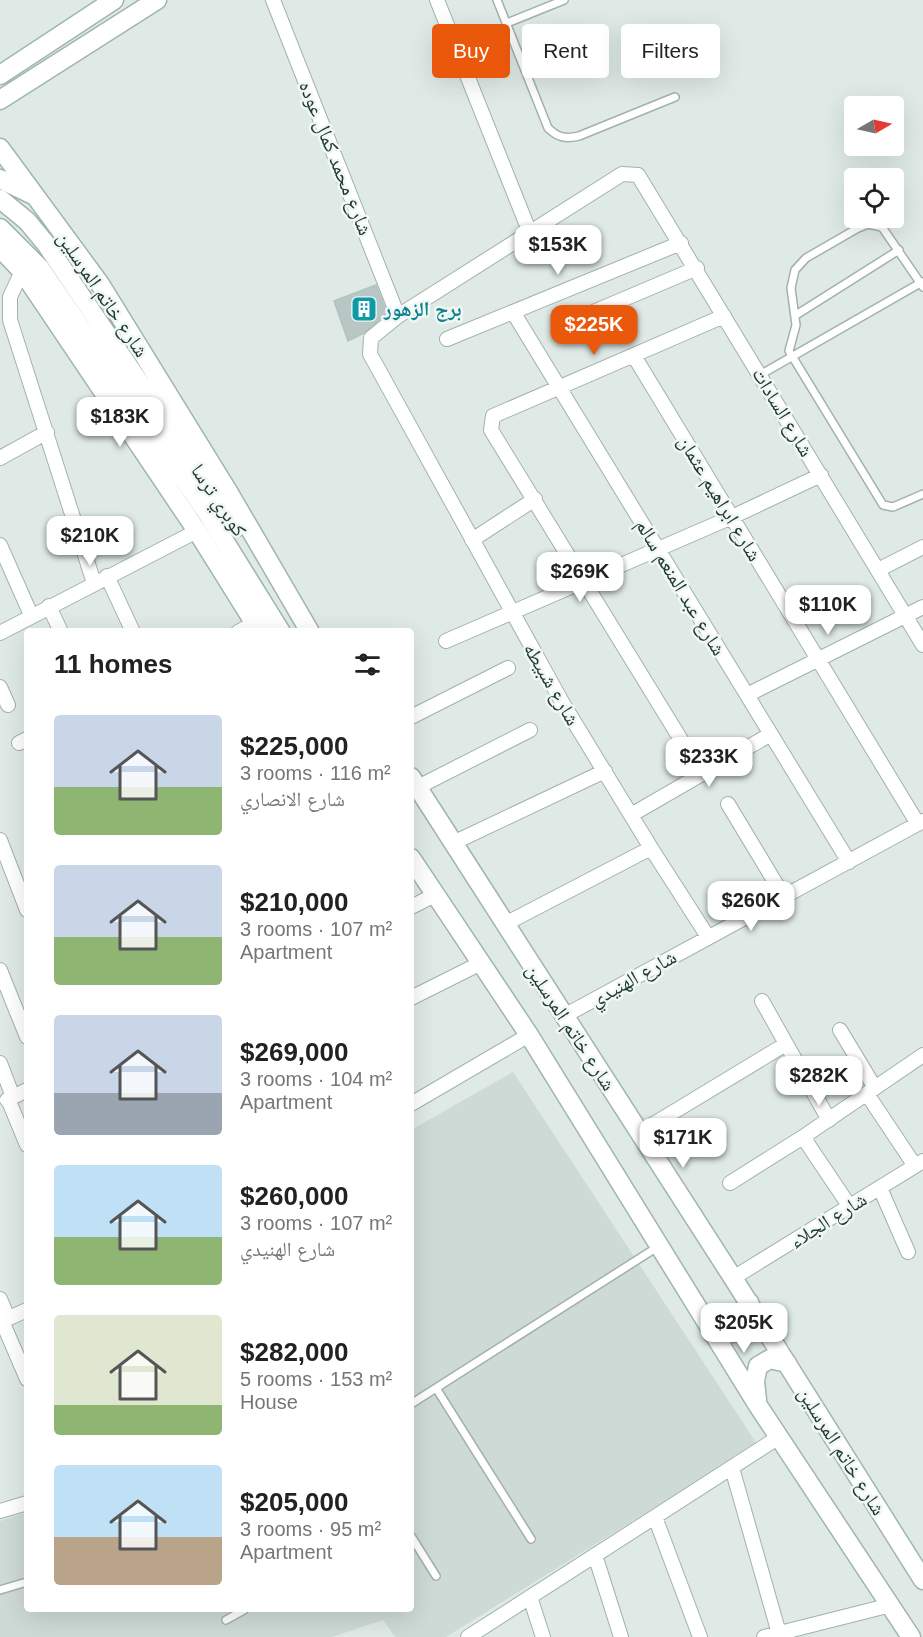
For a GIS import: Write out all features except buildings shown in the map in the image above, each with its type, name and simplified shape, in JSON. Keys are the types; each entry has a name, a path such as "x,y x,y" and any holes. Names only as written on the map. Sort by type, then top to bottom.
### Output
{"main road":[{"path":"0,75 114,0"},
{"path":"0,100 157,0"},
{"name":"شارع خاتم المرسلين","path":"0,148 100,284 229,493 306,628"},
{"path":"0,179 34,195"},
{"name":"كوبري ترسا","path":"0,199 27,221 46,244 305,628"},
{"path":"8,252 197,531 258,627"},
{"name":"كوبري ترسا","path":"8,252 40,268 158,439 278,628"},
{"name":"شارع خاتم المرسلين","path":"414,782 734,1278 923,1580"},
{"name":"شارع خاتم المرسلين","path":"414,864 529,1035 757,1404 911,1637"},
{"path":"713,1334 732,1335 744,1327 749,1314 749,1302"},
{"path":"757,1404 754,1381 758,1366 770,1359 787,1363"}],"street":[{"name":"شارع محمد كمال عوده","path":"273,0 399,316"},
{"path":"399,316 530,234 437,0"},
{"name":"شارع السادات","path":"530,234 622,174 633,173 643,179 923,645"},
{"path":"447,339 681,243"},
{"path":"8,252 9,320 101,579 131,628"},
{"path":"591,313 697,268"},
{"name":"شارع عبد المنعم سالم","path":"513,312 849,862"},
{"name":"شارع شبيطه","path":"399,316 371,338 370,354 512,614 651,849 708,937"},
{"path":"702,774 492,430 490,422 493,416 560,389 724,316"},
{"name":"شارع ابراهيم عثمان","path":"634,356 818,659 921,823"},
{"path":"0,458 47,432"},
{"path":"446,641 732,517 820,475"},
{"path":"472,540 535,499"},
{"path":"0,633 197,531"},
{"path":"0,545 31,615"},
{"path":"878,570 923,548"},
{"path":"49,606 59,628"},
{"path":"747,694 923,606"},
{"path":"414,715 508,668"},
{"path":"0,687 8,705"},
{"path":"414,782 530,730"},
{"path":"631,814 771,734"},
{"path":"453,843 604,771"},
{"path":"728,804 784,897"},
{"name":"شارع الهنيدي","path":"564,1016 921,823"},
{"path":"0,840 24,902"},
{"path":"505,924 651,849"},
{"path":"414,906 435,895"},
{"path":"414,996 481,963"},
{"path":"0,970 24,1030"},
{"path":"762,1001 829,1120"},
{"path":"840,1030 871,1091 919,1164"},
{"path":"414,1099 529,1035"},
{"path":"652,1125 786,1044"},
{"path":"730,1183 804,1137 922,1058"},
{"path":"0,1063 7,1100 24,1138"},
{"path":"7,1100 24,1092"},
{"path":"804,1137 850,1207"},
{"name":"شارع الجلاء","path":"734,1278 919,1164"},
{"path":"880,1188 908,1252"},
{"path":"0,1299 4,1321 24,1371"},
{"path":"4,1321 24,1311"},
{"path":"472,1636 779,1437"},
{"path":"732,1467 779,1635"},
{"path":"0,1511 24,1504"},
{"path":"656,1517 699,1637"},
{"path":"595,1555 621,1637"},
{"path":"530,1597 543,1637"},
{"path":"764,1637 891,1605"}],"lane":[{"path":"497,0 548,128 556,136 567,138 579,136 675,97"},
{"path":"507,23 564,0"},
{"path":"760,375 791,357 922,284 882,227 867,224 806,258 795,270 792,279 796,315 789,351 791,357 883,505 893,507 923,494"},
{"path":"796,315 899,250"},
{"path":"414,1402 659,1246"},
{"path":"436,1388 531,1539"},
{"path":"414,1541 436,1576"},
{"path":"0,1590 24,1583"},
{"path":"226,1620 240,1612"}],"shaded area":[{"path":"513,1072 757,1444 446,1637 395,1637 383,1620 332,1637 0,1637 0,1521 24,1513 24,1612 414,1612 414,1128"}],"place":[{"name":"برج الزهور","path":"364,309"}]}
